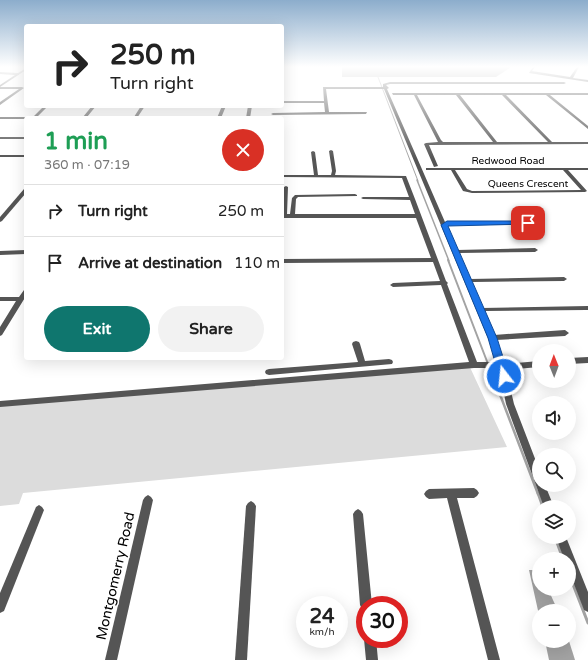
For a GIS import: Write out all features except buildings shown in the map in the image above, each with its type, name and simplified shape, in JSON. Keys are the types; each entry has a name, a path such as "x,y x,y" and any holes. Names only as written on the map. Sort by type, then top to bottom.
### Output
{"street":[{"path":"0,104 9,98"},
{"path":"325,98 327,113"},
{"path":"390,98 492,338 510,404 532,462"},
{"path":"417,98 439,141 444,143"},
{"path":"460,98 496,143"},
{"path":"507,98 551,143"},
{"path":"552,98 588,128"},
{"path":"284,102 325,102"},
{"path":"36,116 44,108"},
{"path":"86,116 92,108"},
{"path":"273,114 366,114"},
{"path":"0,118 24,118"},
{"path":"0,138 24,138"},
{"path":"436,166 426,144 588,143"},
{"path":"331,151 334,171 333,176"},
{"path":"313,152 316,176"},
{"path":"1,156 24,156"},
{"name":"Redwood Road","path":"428,169 588,169"},
{"name":"Queens Crescent","path":"452,169 465,190 472,192 584,192 564,169"},
{"path":"284,176 404,176 434,260 445,283 475,365"},
{"path":"284,206 286,187"},
{"path":"0,220 24,192"},
{"path":"292,216 294,198 297,196 355,195"},
{"path":"363,198 413,199"},
{"path":"0,212 7,212"},
{"path":"284,216 419,216"},
{"path":"445,225 447,223 528,223"},
{"path":"456,253 459,251 535,250"},
{"path":"0,252 24,252"},
{"path":"284,261 434,260"},
{"path":"468,282 472,280 564,279"},
{"path":"393,285 445,283"},
{"path":"0,333 24,294"},
{"path":"0,299 21,299"},
{"path":"481,312 485,309 586,308"},
{"path":"492,338 565,333"},
{"path":"356,344 364,364 370,374"},
{"path":"576,361 588,360"},
{"path":"269,372 388,362"},
{"path":"0,404 475,365 500,366 532,364"},
{"path":"429,494 474,494"},
{"path":"450,494 494,660"},
{"name":"Montgomerry Road","path":"111,660 148,500"},
{"path":"241,660 251,506"},
{"path":"0,607 39,510"},
{"path":"358,514 365,596"},
{"path":"564,544 588,606"},
{"path":"371,648 372,660"}],"shaded area":[{"path":"468,363 507,447 23,493 19,504 0,506 0,403"},
{"path":"529,570 532,570 532,584"},
{"path":"535,596 551,596 555,604 537,604"},
{"path":"546,648 571,648 575,660 549,660"}],"waterway":[{"path":"386,98 418,181"},
{"path":"417,180 449,261"},
{"path":"448,260 488,364"},
{"path":"488,363 538,494"},
{"path":"538,493 540,500"},
{"path":"558,544 560,552"},
{"path":"576,592 588,623"}],"route":[{"path":"504,376 492,338 445,225 447,223 528,223"}]}
